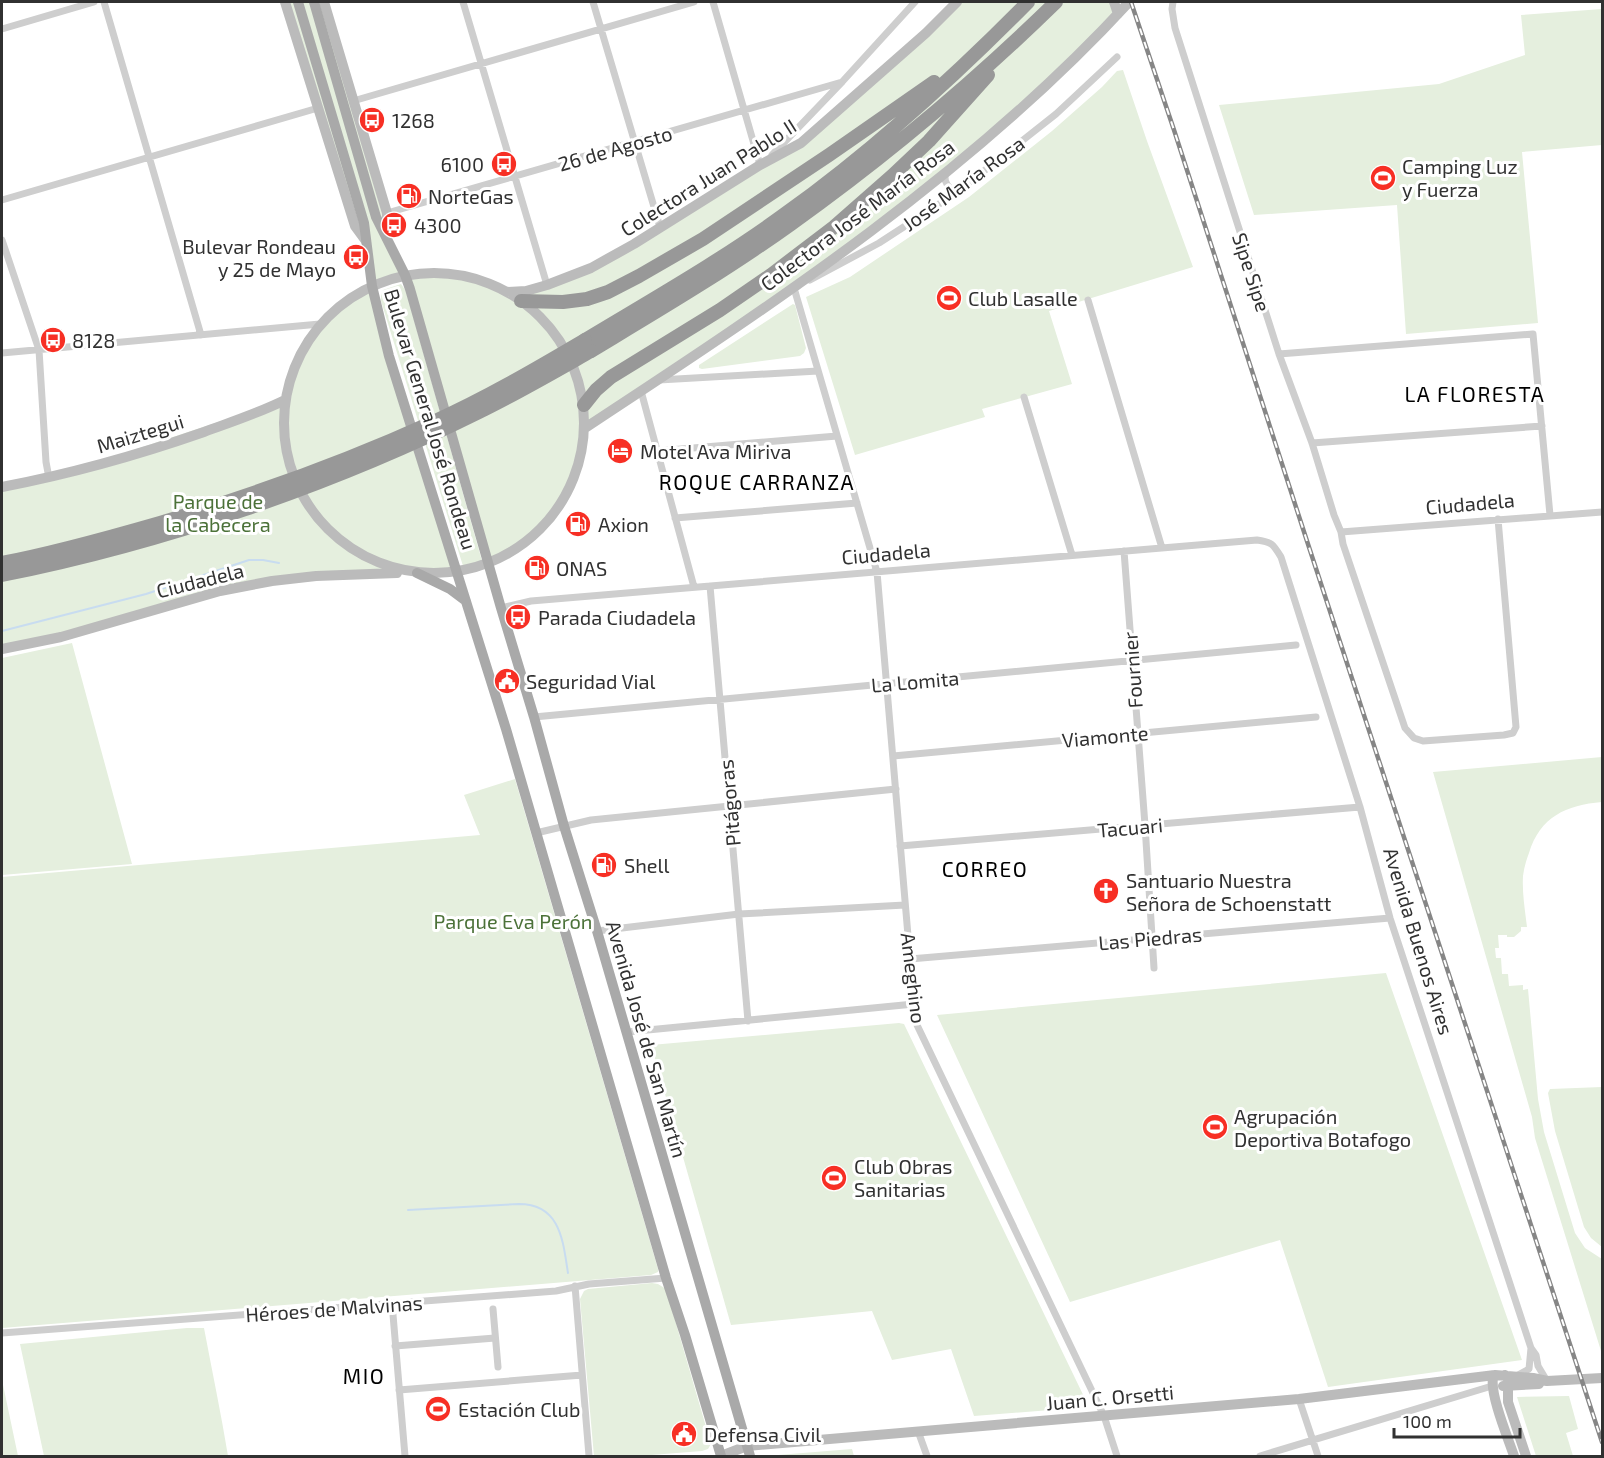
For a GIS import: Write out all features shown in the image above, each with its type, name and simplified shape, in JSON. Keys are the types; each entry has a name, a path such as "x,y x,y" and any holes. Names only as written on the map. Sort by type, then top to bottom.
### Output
{"highway":[{"path":"2,575 182,529 317,483 480,412 540,380 588,345 785,214 889,133 1028,2"},
{"path":"2,563 115,536 245,497 454,412 588,345 720,273 790,225 859,174 962,89 1056,2"},
{"path":"584,405 611,377 720,310 834,227 929,141 1022,34"},
{"path":"521,301 563,302 586,299 608,292 639,276 703,239 936,80 993,37"}],"main road":[{"name":"Bulevar General José Rondeau","path":"285,2 355,226 366,242"},
{"name":"Bulevar General José Rondeau","path":"298,2 364,223 372,286 389,356 458,572"},
{"name":"Bulevar General José Rondeau","path":"314,2 376,217 405,275 489,564"},
{"name":"Bulevar General José Rondeau","path":"324,2 387,213 387,238"},
{"name":"Colectora Juan Pablo II","path":"507,292 526,291 547,285 591,268 801,143 926,33 957,2"},
{"path":"1114,2 1118,14"},
{"name":"Colectora José María Rosa","path":"585,428 794,288 945,173 1043,89 1129,2"},
{"path":"414,573 458,572 489,564 510,554 529,540 546,524 572,485 580,462 585,428 584,405 579,381 570,358 557,336 540,317 507,292 483,281 454,274 415,272 372,286 336,309 320,324 295,364 287,387 284,431 285,449 291,472 300,492 314,514 330,532 360,555 414,573 450,589 466,601"},
{"name":"Maiztegui","path":"2,487 49,478 132,455 267,409 285,400"},
{"name":"Avenida José de San Martín","path":"489,564 749,1451"},
{"path":"458,572 666,1278 721,1456"},
{"name":"Ciudadela","path":"2,649 61,637 220,591 272,581 316,576 414,573"},
{"name":"Juan C. Orsetti","path":"721,1456 918,1431 1299,1398 1475,1378 1503,1380 1533,1378 1547,1382 1602,1378"},
{"path":"1503,1380 1498,1408 1514,1456"},
{"path":"1503,1380 1526,1456"}],"street":[{"path":"2,29 94,2"},
{"path":"104,2 201,335"},
{"path":"463,2 547,285"},
{"path":"593,2 660,227"},
{"path":"353,101 694,2"},
{"path":"713,2 762,165 915,2"},
{"name":"Sipe Sipe","path":"1173,5 1175,28 1279,354 1312,443 1343,544 1406,728 1414,738 1423,741 1504,735 1513,733 1516,727 1498,519"},
{"name":"José María Rosa","path":"794,288 832,270 879,243 956,193 1056,114 1117,57"},
{"name":"26 de Agosto","path":"387,213 842,82"},
{"path":"2,200 318,108"},
{"path":"945,173 946,185 956,193"},
{"path":"2,240 39,350 49,478"},
{"name":"Ameghino","path":"794,288 877,572 917,1025 1104,1416 1117,1456"},
{"path":"1088,300 1161,548"},
{"path":"2,353 320,324"},
{"path":"1279,354 1533,334 1550,515"},
{"path":"658,381 818,371"},
{"path":"641,391 694,587"},
{"path":"1024,397 1072,555"},
{"path":"1312,443 1542,426"},
{"path":"657,451 837,436"},
{"path":"675,518 857,503"},
{"name":"Ciudadela","path":"1341,532 1602,512"},
{"name":"Ciudadela","path":"501,609 531,601 1072,555 1257,540 1274,545"},
{"name":"Avenida Buenos Aires","path":"1274,545 1281,557 1360,807 1390,918 1531,1348 1547,1382"},
{"name":"Fournier","path":"1124,551 1154,968"},
{"name":"Pitágoras","path":"710,586 748,1021"},
{"name":"La Lomita","path":"534,717 1296,645"},
{"name":"Viamonte","path":"893,756 1316,717"},
{"path":"536,832 591,820 896,789"},
{"name":"Tacuari","path":"900,846 1360,807"},
{"path":"597,932 739,914 905,905"},
{"name":"Las Piedras","path":"910,959 1390,918"},
{"path":"627,1032 914,1004"},
{"name":"Héroes de Malvinas","path":"2,1334 556,1291 575,1286 666,1278"},
{"path":"575,1286 589,1456"},
{"path":"392,1303 405,1456"},
{"path":"493,1309 498,1367"},
{"path":"396,1346 495,1338"},
{"path":"1260,1456 1503,1380 1529,1369 1531,1348"},
{"path":"399,1390 582,1375"},
{"path":"1299,1398 1318,1456"},
{"path":"918,1431 927,1456"}],"green space":[{"path":"285,2 324,2 387,213 387,238 405,275 372,286 366,242"},
{"path":"957,2 1114,2 1118,14 1043,89 891,215 585,428 576,473 557,510 528,540 489,564 405,275 431,272 457,275 507,292 591,268 801,143"},
{"name":"Camping Luz y Fuerza","path":"1602,9 1602,145 1522,152 1538,323 1406,334 1397,205 1254,215 1219,105 1439,84 1525,55 1521,15"},
{"name":"Club Lasalle","path":"1123,70 1193,267 1049,311 1072,384 982,409 985,417 855,455 806,297 850,277 969,197 1052,131 1117,71"},
{"path":"401,284 406,291 482,561 463,566 381,301 383,290"},
{"name":"Parque de la Cabecera","path":"372,286 458,572 316,576 272,581 2,649 2,487 49,478 285,400 296,363 314,332 340,307"},
{"path":"793,304 806,348 800,356 699,368 699,365"},
{"path":"72,643 132,864 2,875 2,658"},
{"path":"1602,757 1602,802 1566,810 1556,815 1540,830 1529,853 1523,876 1527,927 1521,927 1521,931 1514,937 1498,935 1499,948 1495,948 1496,958 1501,958 1502,974 1508,974 1509,986 1523,985 1523,990 1528,989 1538,1099 1544,1132 1575,1233 1585,1248 1602,1259 1601,1351 1535,1138 1532,1117 1433,772"},
{"name":"Parque Eva Perón","path":"515,779 658,1272 651,1275 2,1328 2,877 480,835 464,795"},
{"name":"Agrupación Deportiva Botafogo","path":"1386,973 1522,1360 1328,1387 1280,1240 1070,1302 937,1015"},
{"name":"Club Obras Sanitarias","path":"904,1024 1089,1407 974,1416 951,1349 892,1360 872,1311 731,1325 651,1045"},
{"path":"1602,1087 1602,1247 1591,1238 1584,1227 1555,1131 1548,1093 1550,1089"},
{"path":"652,1283 666,1289 711,1444 708,1449 702,1451 639,1456 594,1456 580,1299 584,1291 588,1289"},
{"path":"204,1328 228,1456 44,1456 20,1344"},
{"path":"2,1380 18,1456 2,1456"},
{"path":"1569,1396 1578,1429 1566,1433 1573,1456 1536,1456 1517,1397"},
{"path":"852,1449 854,1456 778,1455"}],"waterway":[{"path":"2,631 146,594 249,560 279,563"},
{"path":"408,1210 519,1204 544,1210 557,1227 568,1273"}],"railway":[{"path":"1131,2 1602,1442"}],"place":[{"name":"1268","path":"372,120"},
{"name":"6100","path":"504,164"},
{"name":"Camping Luz y Fuerza","path":"1383,178"},
{"name":"NorteGas","path":"409,196"},
{"name":"4300","path":"394,225"},
{"name":"Bulevar Rondeau y 25 de Mayo","path":"356,257"},
{"name":"Club Lasalle","path":"949,298"},
{"name":"8128","path":"53,340"},
{"name":"Motel Ava Miriva","path":"620,451"},
{"name":"Axion","path":"578,524"},
{"name":"ONAS","path":"537,568"},
{"name":"Parada Ciudadela","path":"518,617"},
{"name":"Seguridad Vial","path":"507,681"},
{"name":"Shell","path":"604,865"},
{"name":"Santuario Nuestra Señora de Schoenstatt","path":"1106,891"},
{"name":"Agrupación Deportiva Botafogo","path":"1215,1127"},
{"name":"Club Obras Sanitarias","path":"834,1178"},
{"name":"Estación Club","path":"438,1409"},
{"name":"Defensa Civil","path":"684,1434"}],"district":[{"name":"LA FLORESTA","path":"1475,393"},
{"name":"ROQUE CARRANZA","path":"757,481"},
{"name":"CORREO","path":"985,868"},
{"name":"MIO","path":"364,1375"}]}
